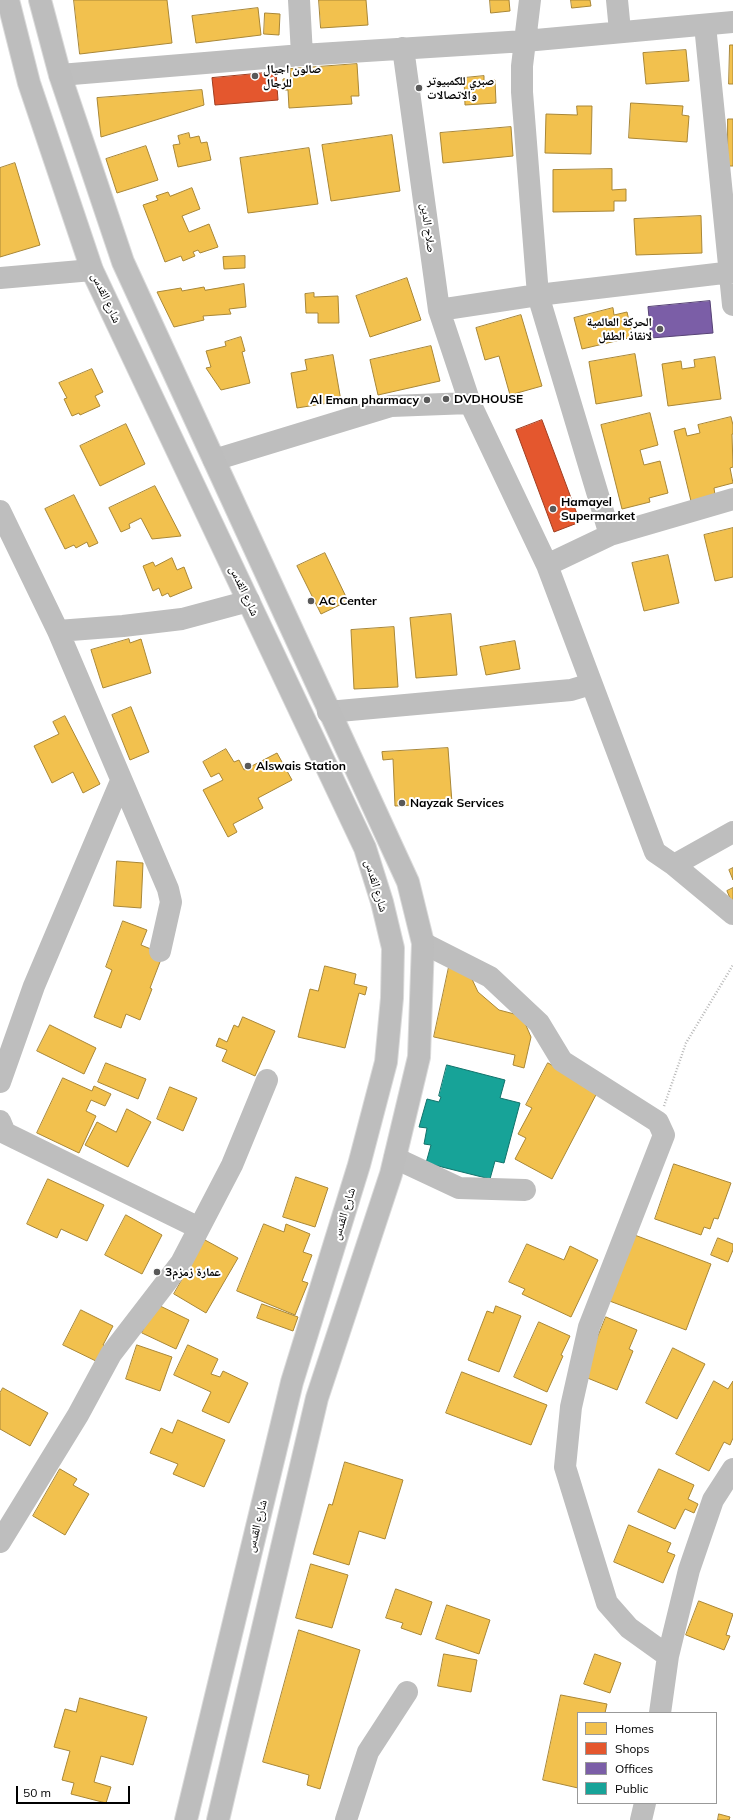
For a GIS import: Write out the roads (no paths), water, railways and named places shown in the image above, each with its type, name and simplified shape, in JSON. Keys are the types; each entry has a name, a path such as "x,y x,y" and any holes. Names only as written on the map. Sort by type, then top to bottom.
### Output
{"main road":[{"name":"شارع القدس","path":"8,0 29,83 92,270 187,467 365,848 382,902 393,948 392,998 386,1062 359,1164 292,1382 186,1820"},
{"path":"40,0 60,75 123,262 328,712 408,882 423,943 418,1057 395,1158 391,1174 316,1398 218,1820"},
{"path":"92,270 123,262"},
{"path":"187,467 214,460"},
{"path":"292,1382 316,1398"}],"street":[{"path":"299,0 302,55"},
{"path":"530,0 522,66 522,92 538,295 610,535"},
{"path":"617,0 620,31"},
{"path":"60,75 302,55 526,41 620,31 733,22"},
{"path":"704,25 731,272 733,305"},
{"name":"صلاح الدين","path":"403,48 439,310 470,403 547,565 656,852 674,864 733,914"},
{"path":"0,278 92,270"},
{"path":"439,310 538,295 731,272"},
{"path":"214,460 391,406 470,403"},
{"path":"547,565 610,535 733,499"},
{"path":"0,511 58,631 168,889 171,902 160,951"},
{"path":"58,631 123,626 182,619 249,601"},
{"path":"328,712 571,690 591,684"},
{"path":"0,1082 34,986 121,781"},
{"path":"674,864 733,832"},
{"path":"423,943 490,978 539,1023 562,1061 658,1122 664,1135 589,1327 571,1407 565,1467 607,1603 629,1628 668,1656"},
{"path":"0,1542 78,1416 111,1354 181,1263 232,1165 267,1080"},
{"path":"0,1122 5,1133 199,1228"},
{"path":"395,1158 459,1188 525,1190"},
{"path":"660,1712 668,1656 689,1570 713,1500 733,1468"},
{"path":"346,1820 368,1752 407,1692"},
{"path":"641,1820 645,1804"}],"place":[{"name":"صالون اجيال للرجال","path":"255,76"},
{"name":"صبري للكمبيوتر والاتصالات","path":"419,88"},
{"name":"الحركة العالمية لانقاذ الطفل","path":"660,329"},
{"name":"DVDHOUSE","path":"446,399"},
{"name":"Al Eman pharmacy","path":"427,400"},
{"name":"Hamayel Supermarket","path":"553,509"},
{"name":"AC Center","path":"311,601"},
{"name":"Alswais Station","path":"248,766"},
{"name":"Nayzak Services","path":"402,803"},
{"name":"عمارة زمزم3","path":"157,1272"}]}
